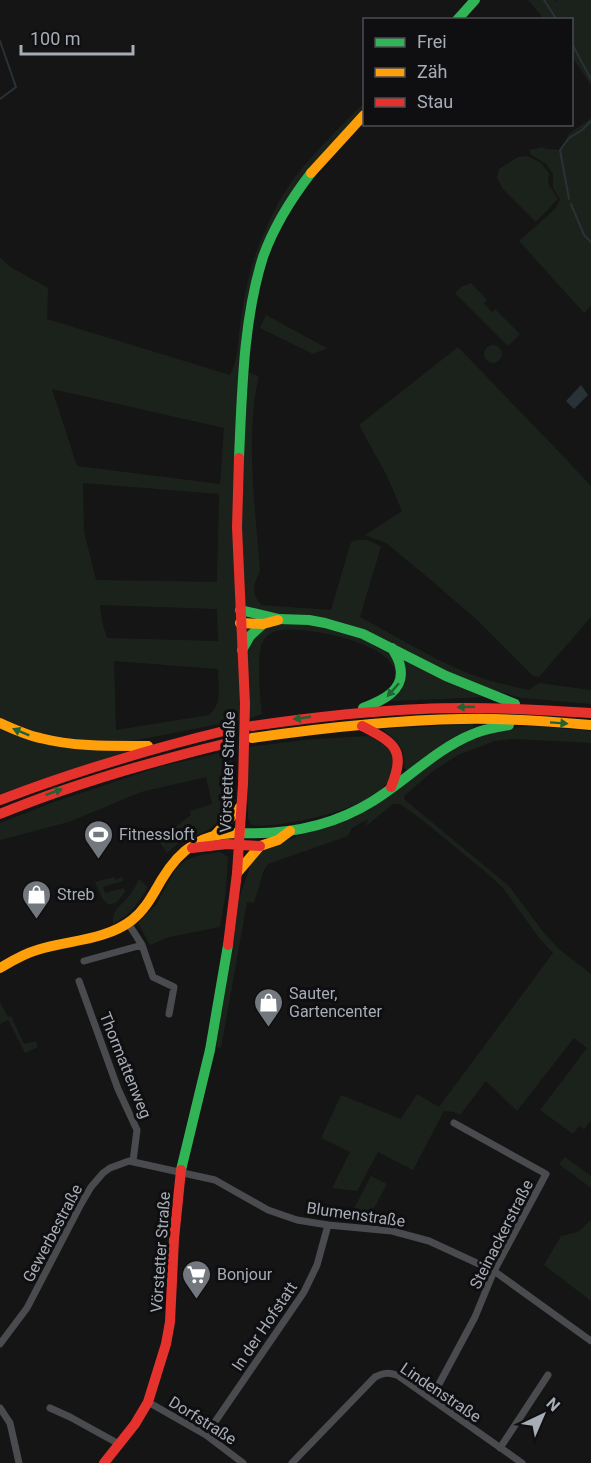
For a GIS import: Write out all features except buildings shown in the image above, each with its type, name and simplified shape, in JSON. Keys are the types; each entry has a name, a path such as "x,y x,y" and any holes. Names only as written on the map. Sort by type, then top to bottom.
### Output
{"main road":[{"path":"459,18 475,0"},
{"name":"Vörstetter Straße","path":"104,1463 135,1424 148,1402 169,1327 174,1239 182,1172 210,1050 231,928 240,845 244,766 245,704 237,527 242,405 250,308 269,241 293,197 314,169 363,117"},
{"path":"240,610 279,619 309,620 363,634 446,676 524,708"},
{"path":"240,623 263,624 279,619"},
{"path":"242,650 250,636 263,624"},
{"path":"352,712 382,701 397,688 400,680 400,666 392,648"},
{"path":"252,726 352,712 430,707 524,708 591,713"},
{"path":"252,738 336,727 432,720 481,719 591,726"},
{"path":"0,968 19,956 111,932 128,924 149,902 175,859 201,840 225,832 253,834 291,831 328,821 368,804 451,746 490,729 526,721"},
{"path":"0,723 27,735 72,745 161,746"},
{"path":"361,725 387,739 397,751 399,764 395,779 389,789"},
{"path":"0,800 64,776 161,746 232,729"},
{"path":"0,814 94,779 232,742"},
{"path":"215,834 242,806"},
{"path":"188,848 227,844 260,846 278,840 291,831"},
{"path":"237,873 260,846"}],"street":[{"path":"128,924 142,945 153,977 174,987 169,1014"},
{"path":"84,961 142,945"},
{"name":"Thormattenweg","path":"79,981 118,1089 137,1130 133,1161"},
{"name":"Steinackerstraße","path":"431,1399 474,1317 494,1271 546,1174 454,1123"},
{"path":"133,1161 182,1172"},
{"name":"Gewerbestraße","path":"0,1344 27,1308 91,1187 110,1168 133,1161"},
{"name":"Blumenstraße","path":"182,1172 215,1180 272,1212 297,1220 392,1231 417,1237 451,1251 494,1271 591,1341"},
{"name":"In der Hofstatt","path":"206,1435 304,1292 317,1265 328,1225"},
{"name":"Lindenstraße","path":"292,1463 375,1377 391,1372 522,1463"},
{"path":"500,1448 548,1375"},
{"name":"Dorfstraße","path":"148,1402 206,1435 243,1463"},
{"path":"0,1408 10,1423 18,1463"},
{"path":"50,1408 119,1444"},
{"path":"505,1463 511,1455"}],"shaded area":[{"path":"528,0 555,0 556,2 557,0 591,0 591,85 573,58 573,18 543,18"},
{"path":"363,104 363,122 327,158 295,201 273,244 257,291 247,372 258,376 252,426 252,451 260,571 254,592 261,605 331,610 351,542 370,541 381,547 360,617 467,673 529,690 539,683 591,690 591,704 522,698 501,692 490,697 367,702 390,687 395,673 389,660 374,649 329,634 287,630 273,632 264,640 261,647 259,676 262,714 132,741 128,751 0,795 0,257 9,266 48,288 47,319 230,375 236,357 249,276 268,224 295,177","holes":["52,389 224,428 220,484 77,466","83,483 219,494 217,582 96,580 84,531","100,605 217,609 218,641 107,638","114,661 218,669 219,688 216,705 209,715 116,730"]},
{"path":"591,118 591,306 584,313 519,241 555,209 560,199 553,188 553,174 546,164 530,154 530,150 542,147 560,150 569,134"},
{"path":"527,156 540,162 549,173 548,183 558,199 536,222 503,189 497,178 499,169 518,157"},
{"path":"471,283 487,300 484,303 492,312 495,309 520,334 508,346 455,293 461,287"},
{"path":"266,315 327,348 313,354 260,328"},
{"path":"489,345 497,345 502,350 500,361 489,363 484,358 484,350"},
{"path":"458,347 591,486 591,617 539,677 533,676 476,619 386,543 365,535 402,511 386,474 359,425"},
{"path":"581,385 588,395 574,409 566,401"},
{"path":"475,725 473,728 450,739 408,770 404,768 404,756 400,746 383,730 384,729"},
{"path":"531,726 591,731 591,743 513,739 495,741 458,755 433,771 404,796 405,800 509,886 544,933 559,949 591,974 591,1120 584,1129 579,1126 573,1134 540,1110 587,1048 574,1038 517,1111 486,1081 460,1115 444,1111 413,1170 378,1152 357,1191 332,1188 350,1152 321,1138 341,1095 401,1119 417,1094 439,1107 553,953 503,888 488,874 421,819 400,804 393,804 366,826 368,819 352,828 348,836 268,864 254,903 247,902 221,1048 216,1047 239,899 251,864 265,849 329,824 472,738 511,728"},
{"path":"369,736 394,750 395,771 388,783 379,791 359,803 322,816 275,825 251,825 248,818 248,747 313,739"},
{"path":"232,750 230,791 219,820 209,829 182,841 167,853 158,840 191,815 190,811 212,804 206,777 141,792 69,822 0,840 0,823 54,802 159,767"},
{"path":"220,852 228,857 226,891 220,927 169,937 150,945 138,923 156,905 175,870 186,860"},
{"path":"114,877 115,880 122,877 123,881 103,887 105,893 124,888 125,892 117,902 109,905 102,898 95,882"},
{"path":"139,879 148,887 134,908 113,924 116,911"},
{"path":"0,1002 8,1017 11,1016 24,1044 36,1041 38,1047 25,1053 8,1020 0,1024"},
{"path":"565,1157 591,1176 591,1188 559,1164"},
{"path":"371,1176 387,1184 367,1221 349,1218"},
{"path":"591,1220 591,1301 544,1265 561,1236 578,1232"}],"waterway":[{"path":"544,0 556,18"},
{"path":"0,41 16,87 0,99"},
{"path":"573,46 591,79"},
{"path":"569,199 560,150 569,138 591,121"},
{"path":"571,204 584,235 591,242"}],"traffic: fast":[{"path":"459,18 475,0"},
{"path":"239,458 247,331 256,281 267,246 278,224 311,173"},
{"path":"240,610 279,619 325,623 363,634 446,676 515,704"},
{"path":"242,650 250,636 263,624"},
{"path":"363,708 385,698 399,682 401,674 399,663 392,648"},
{"path":"240,833 292,830 342,817 373,801 459,740 491,728 509,725"},
{"path":"181,1170 210,1050 228,945"}],"traffic: slow":[{"path":"311,173 363,116"},
{"path":"240,623 263,624 278,620"},
{"path":"252,738 357,725 436,720 510,719 591,725"},
{"path":"0,723 15,730 53,741 94,745 148,746"},
{"path":"216,834 241,806"},
{"path":"237,873 260,846 278,840 290,831"},
{"path":"0,968 32,952 98,936 121,927 141,911 169,868 185,851 204,839 227,833 240,833"}],"traffic: jam":[{"path":"228,945 237,873 245,704 237,527 239,458"},
{"path":"252,726 357,713 442,708 506,708 591,713"},
{"path":"362,726 382,737 397,755 398,764 391,787"},
{"path":"0,800 115,761 232,729"},
{"path":"0,814 57,792 114,774 232,742"},
{"path":"192,848 227,844 240,845"},
{"path":"240,845 260,846"},
{"path":"104,1463 135,1424 148,1402 166,1344 170,1322 174,1239 181,1170"}],"place":[{"name":"Fitnessloft","path":"98,860"},
{"name":"Streb","path":"36,920"},
{"name":"Sauter, Gartencenter","path":"268,1028"},
{"name":"Bonjour","path":"196,1300"}]}
